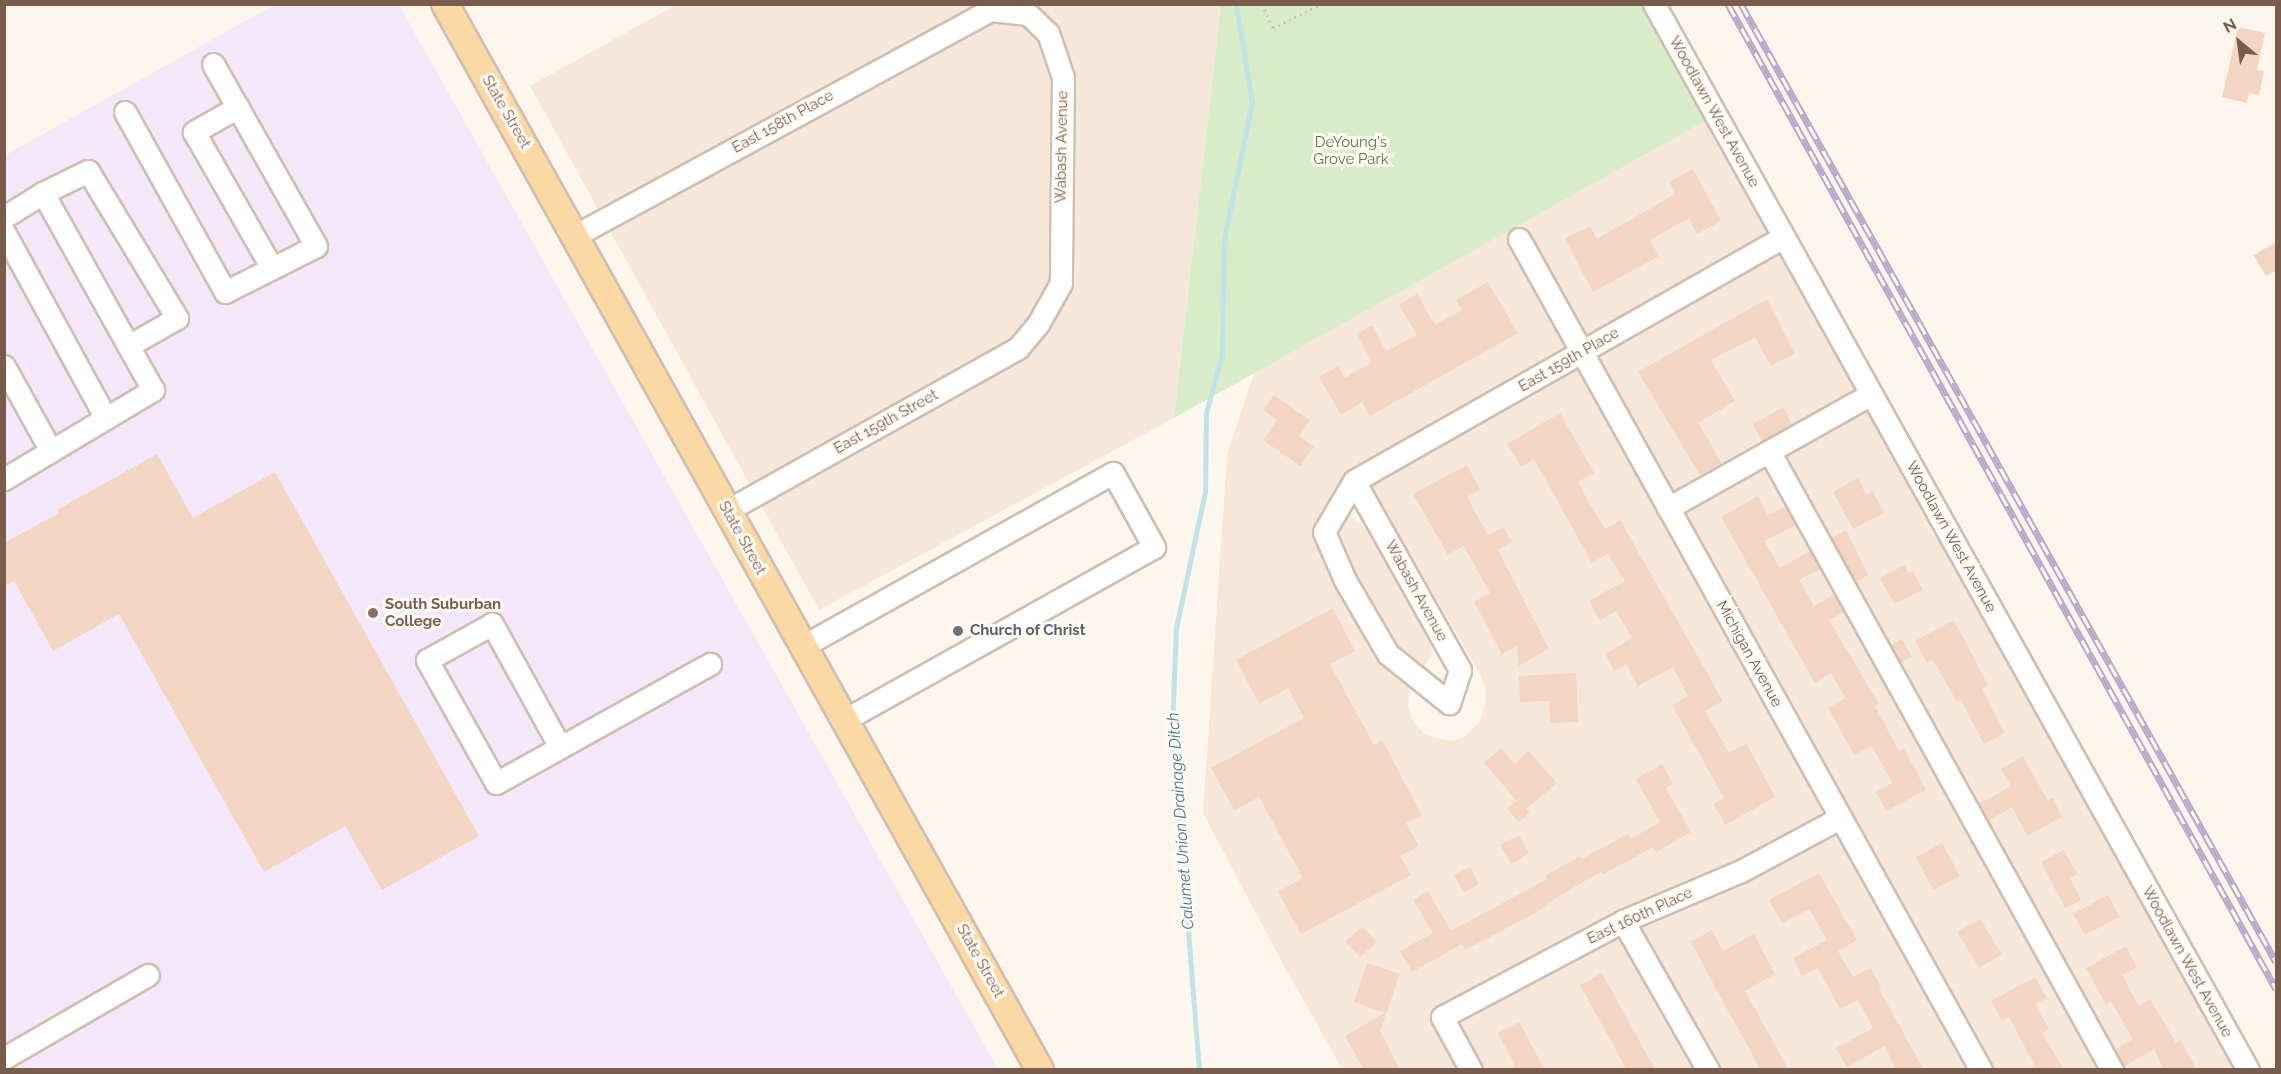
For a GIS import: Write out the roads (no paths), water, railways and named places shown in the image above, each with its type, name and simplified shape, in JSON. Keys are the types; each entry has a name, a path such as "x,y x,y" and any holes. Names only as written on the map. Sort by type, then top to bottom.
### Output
{"main road":[{"name":"State Street","path":"445,4 576,235 726,511 1040,1070"}],"street":[{"name":"Woodlawn West Avenue","path":"1654,4 2248,1070"},
{"name":"East 158th Place","path":"576,235 990,10"},
{"name":"Wabash Avenue","path":"990,10 1028,14 1048,33 1063,77 1061,283 1038,324"},
{"path":"125,112 225,292 316,246 213,64"},
{"path":"238,107 194,132 272,268"},
{"path":"4,217 43,193 88,171 177,318 128,346"},
{"path":"4,479 153,390 43,193"},
{"path":"4,232 106,418"},
{"name":"East 159th Place","path":"1354,482 1784,237"},
{"name":"Michigan Avenue","path":"1519,239 1980,1070"},
{"name":"East 159th Street","path":"726,511 1018,348 1038,324"},
{"path":"4,366 51,451"},
{"path":"1668,508 1871,394"},
{"path":"1769,451 2112,1070"},
{"path":"803,646 1113,473 1154,546 845,720"},
{"name":"Wabash Avenue","path":"1354,482 1460,670 1449,703 1388,654 1345,580 1328,542 1324,532 1354,482"},
{"path":"560,747 492,624 427,660 495,783 711,664"},
{"name":"East 160th Place","path":"1471,1070 1442,1017 1623,921 1741,872 1840,818"},
{"path":"1623,921 1708,1070"},
{"path":"4,1058 148,975"}],"waterway":[{"name":"Calumet Union Drainage Ditch","path":"1199,1070 1172,727 1176,628 1205,492 1206,413 1222,354 1224,239 1252,102 1236,4"}],"railway":[{"path":"1728,4 2276,989"},
{"path":"1741,4 2276,962"}],"place":[{"name":"South Suburban College","path":"373,613"},
{"name":"Church of Christ","path":"958,631"}],"park label":[{"name":"DeYoung's Grove Park","path":"1351,150"}]}
